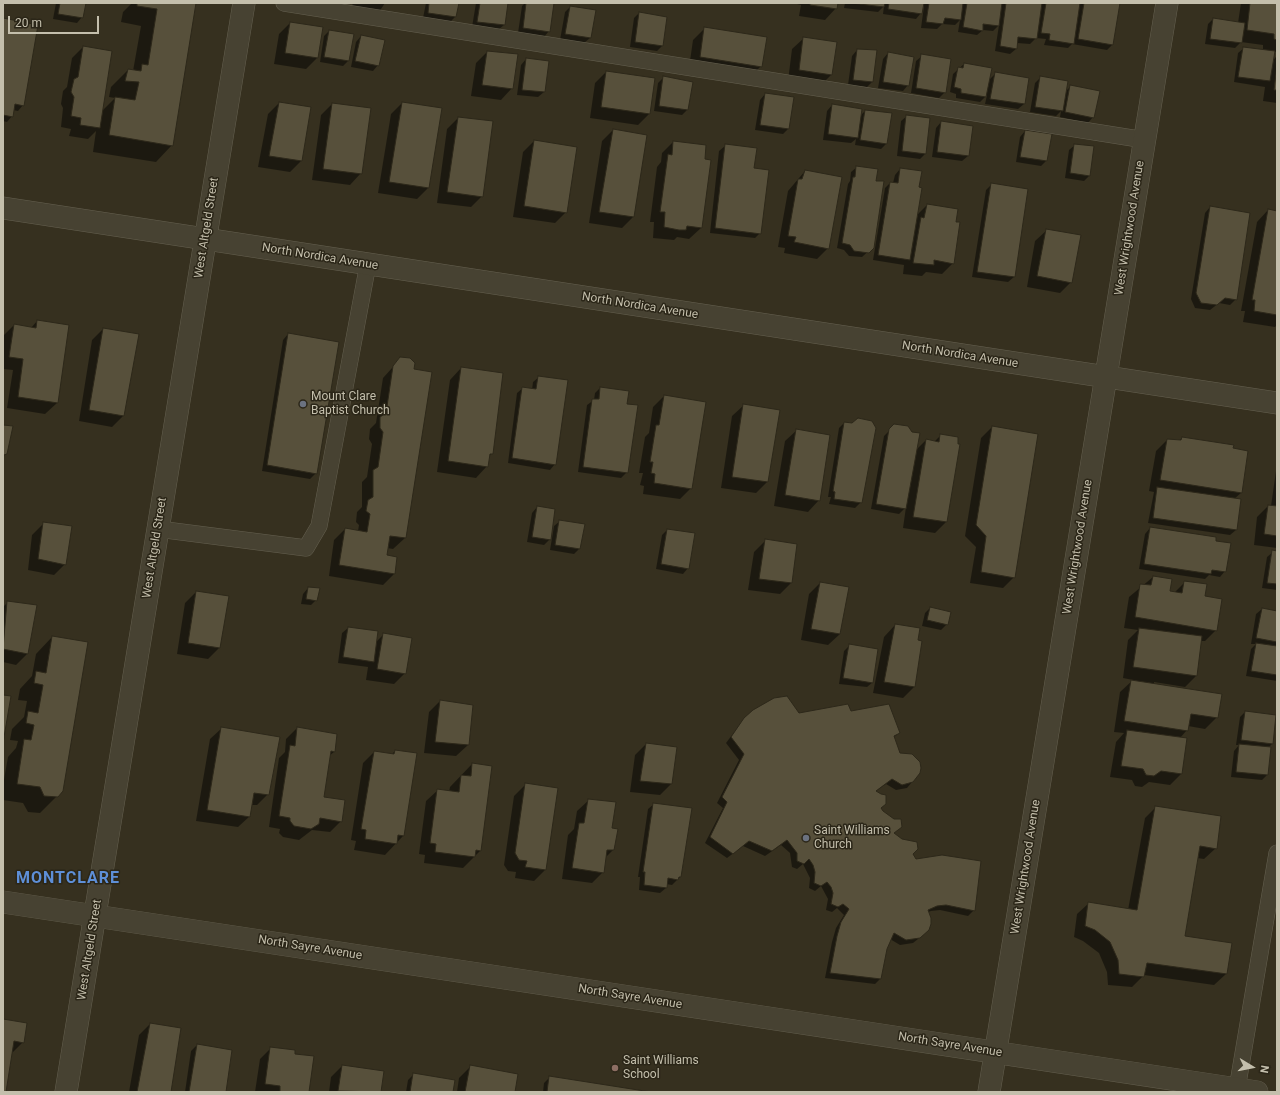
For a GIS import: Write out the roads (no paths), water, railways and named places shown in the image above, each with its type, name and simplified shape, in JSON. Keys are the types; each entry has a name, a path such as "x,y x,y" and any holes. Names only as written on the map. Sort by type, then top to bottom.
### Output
{"street":[{"name":"West Altgeld Street","path":"66,1092 244,3"},
{"name":"West Wrightwood Avenue","path":"989,1092 1167,3"},
{"name":"North Nordica Avenue","path":"3,208 1277,403"},
{"name":"North Sayre Avenue","path":"3,902 1247,1090"}],"lane":[{"path":"284,3 1145,140"},
{"path":"158,528 306,548 319,526 368,264"},
{"path":"1247,1090 1277,853"}],"place":[{"name":"Mount Clare Baptist Church","path":"303,404"},
{"name":"Saint Williams Church","path":"806,838"},
{"name":"Saint Williams School","path":"615,1068"}],"district":[{"name":"MONTCLARE","path":"68,879"}]}
